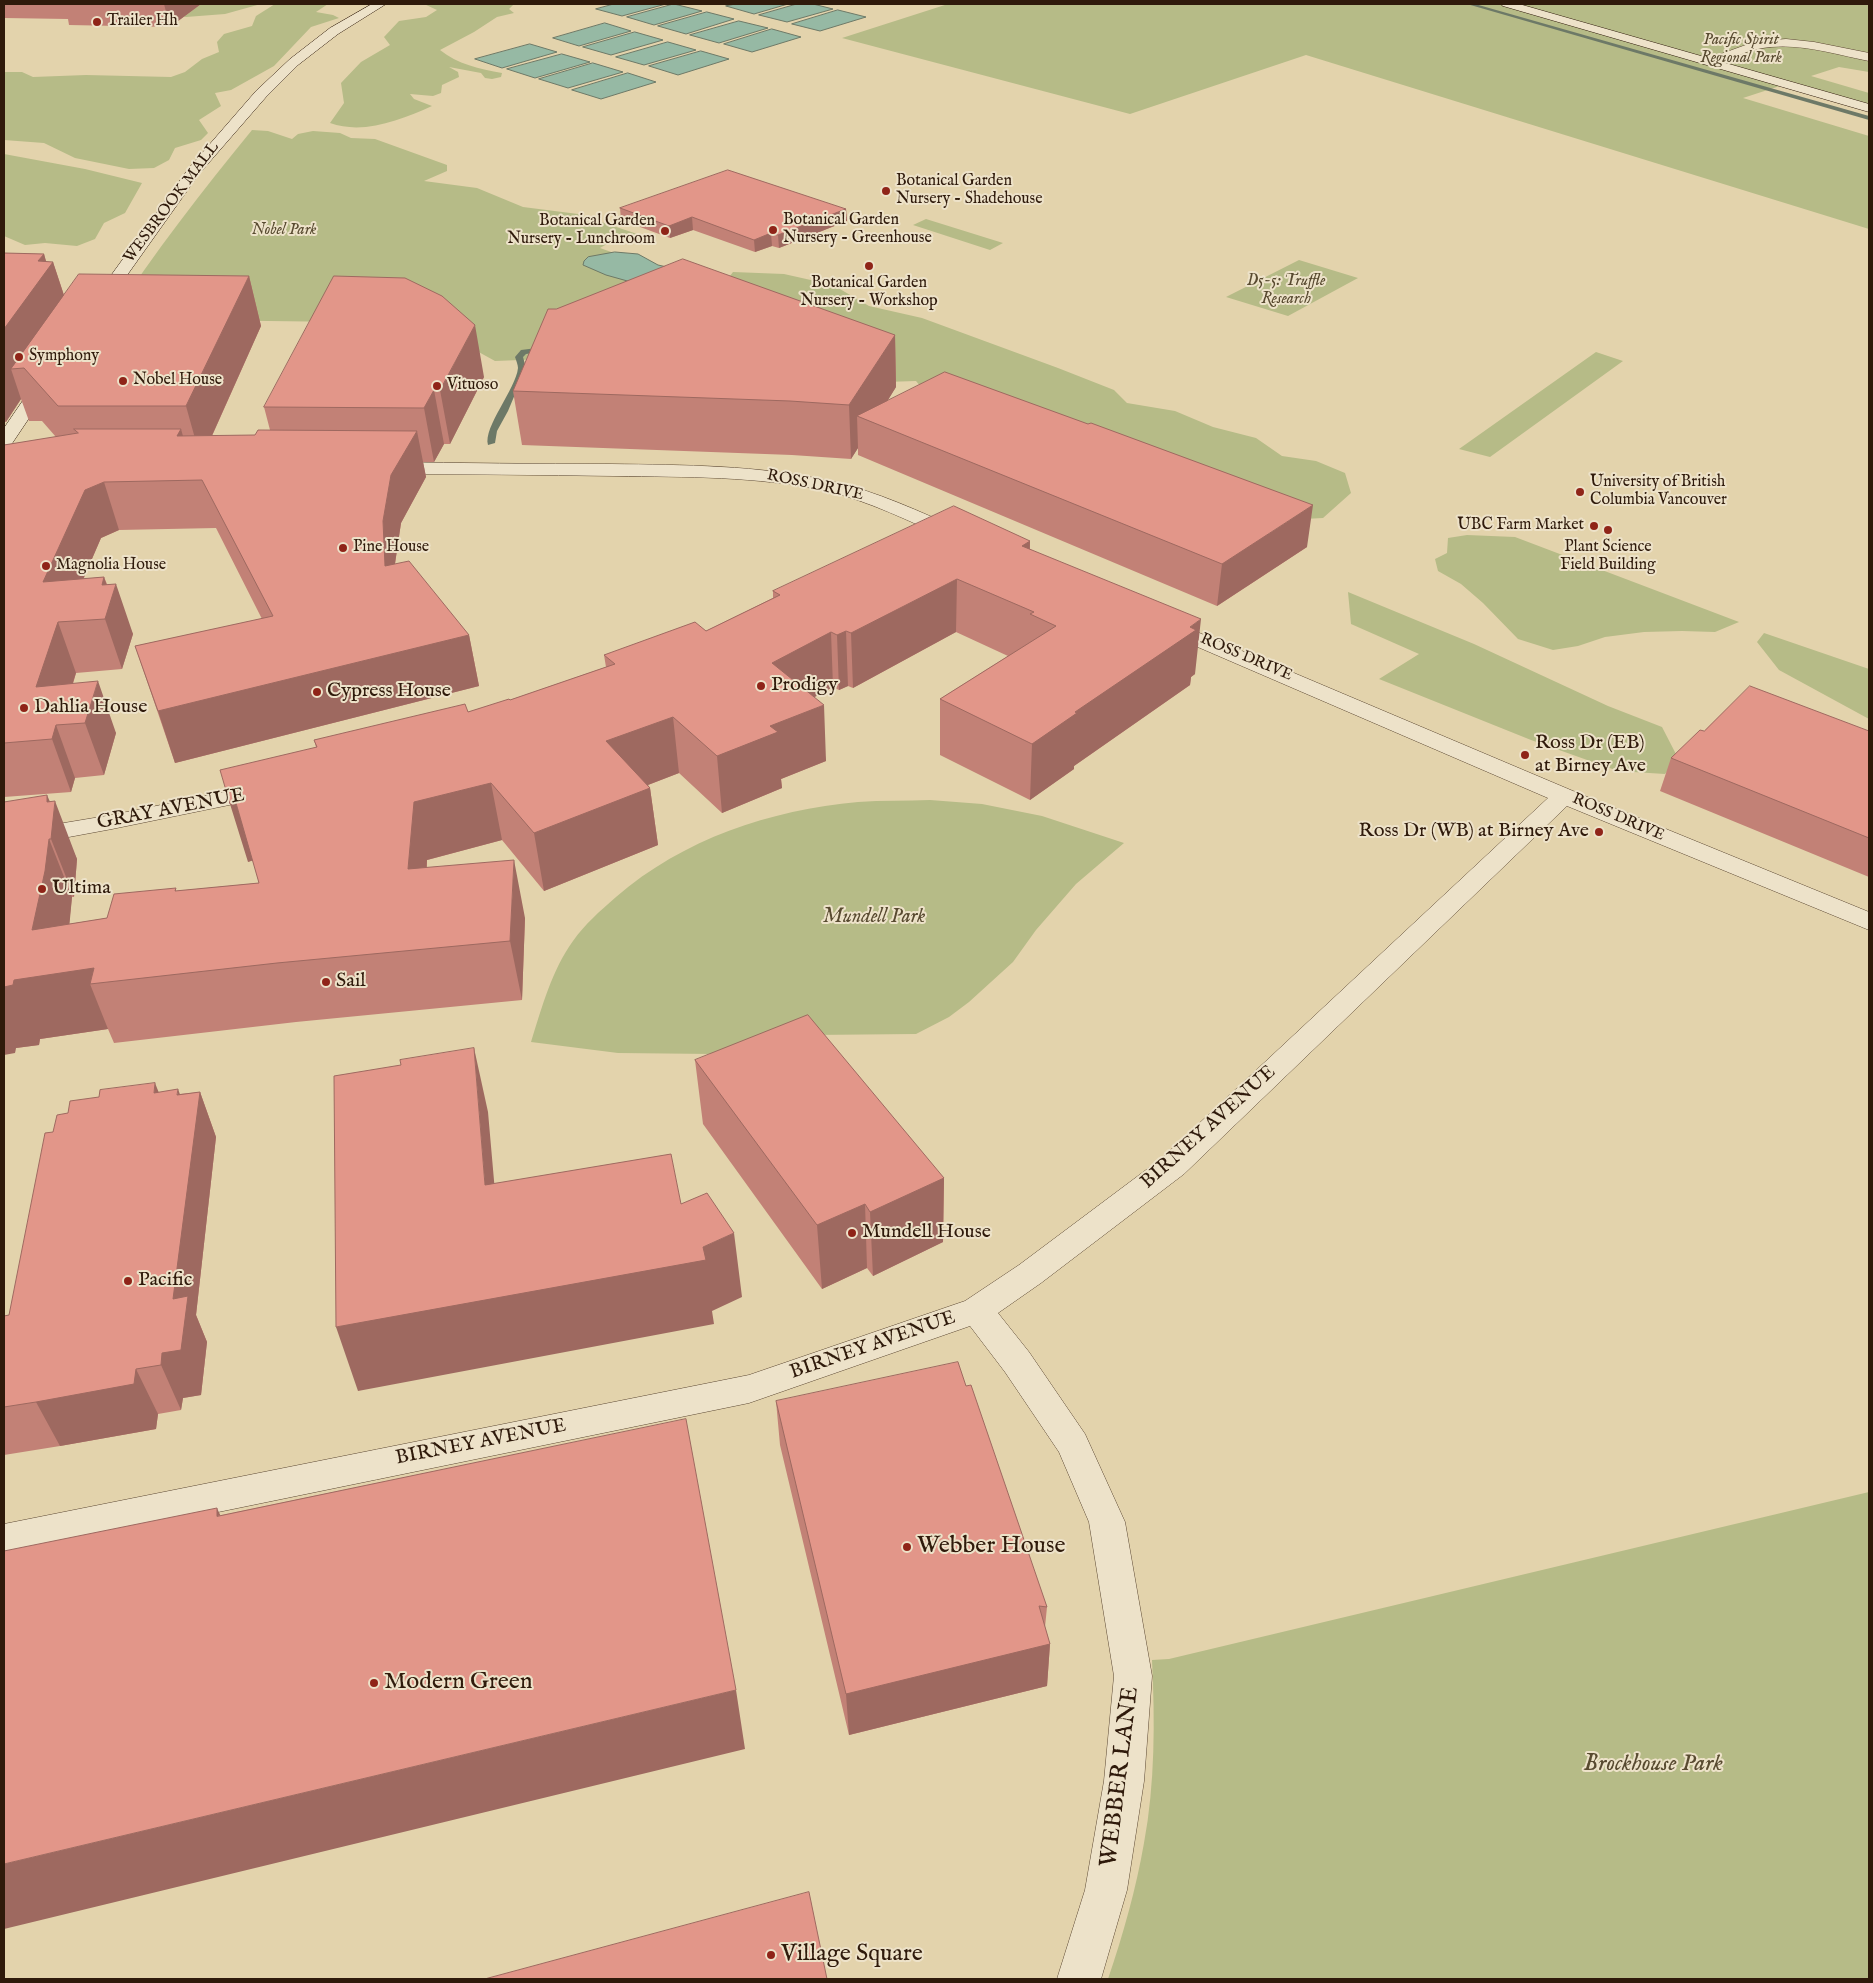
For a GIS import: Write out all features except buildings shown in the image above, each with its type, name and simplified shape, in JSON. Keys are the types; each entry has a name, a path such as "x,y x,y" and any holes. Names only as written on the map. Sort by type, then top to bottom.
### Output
{"street":[{"name":"WESBROOK MALL","path":"89,311 194,171 261,94 294,62 334,31 380,4"},
{"path":"1507,4 1869,108"},
{"path":"1711,62 1758,45 1796,44 1869,57"},
{"path":"1722,47 1758,57"},
{"path":"4,441 55,366"},
{"name":"ROSS DRIVE","path":"373,468 754,474 809,482 871,498 978,544"},
{"path":"926,546 951,533"},
{"name":"ROSS DRIVE","path":"1150,618 1564,796 1869,922"},
{"name":"GRAY AVENUE","path":"4,841 223,801 286,785"},
{"name":"BIRNEY AVENUE","path":"4,1540 749,1388 977,1310 1030,1274 1173,1166 1564,796"},
{"name":"WEBBER LANE","path":"977,1310 1073,1444 1106,1522 1133,1676 1124,1780 1106,1890 1079,1979"}],"green space":[{"path":"90,4 261,4 225,14 186,17"},
{"path":"275,4 328,4 316,12 339,18 311,27 274,66 231,90 215,93 221,106 199,120 208,133 201,140 175,148 169,160 154,168 129,169 75,158 44,143 4,140 4,72 22,72 33,77 86,75 171,77 185,72 202,59 219,52 217,42 224,34 252,26 256,16"},
{"path":"424,4 514,4 509,9 514,13 497,17 440,50 454,59 477,68 502,73 501,77 485,78 481,73 449,67 458,72 459,77 442,85 441,93 433,96 410,94 414,99 432,106 395,121 369,127 343,126 330,123 344,103 341,83 361,62 390,45 384,37 399,21 426,17 437,10"},
{"name":"Pacific Spirit Regional Park","path":"948,4 1869,4 1869,72 1839,67 1811,76 1869,93 1869,104 1792,82 1743,98 1869,136 1869,229 1306,55 1130,114 842,38"},
{"name":"Nobel Park","path":"252,130 268,131 292,139 298,134 313,131 340,133 351,138 375,139 447,165 447,171 424,181 477,188 523,207 578,214 643,236 637,242 607,244 600,248 712,288 545,359 495,361 426,323 111,319 179,223"},
{"path":"4,154 85,169 142,183 125,213 104,223 95,239 77,246 45,243 25,245 4,236"},
{"path":"926,219 1003,243 990,250 913,225"},
{"name":"D5-5: Truffle Research","path":"1299,260 1358,278 1288,316 1226,297"},
{"path":"733,272 784,274 833,285 869,306 922,318 1114,390 1127,403 1175,411 1213,427 1256,438 1282,456 1316,461 1345,473 1351,493 1323,518 1285,520 931,399 916,381 885,382 720,289"},
{"path":"1596,352 1623,361 1490,457 1459,449"},
{"path":"1467,535 1515,537 1739,622 1715,632 1644,632 1605,637 1578,646 1553,650 1518,639 1483,603 1461,584 1438,571 1435,559 1447,553 1448,538"},
{"path":"1348,592 1474,644 1608,706 1662,727 1678,758 1665,774 1618,771 1531,740 1379,679 1419,654 1351,624"},
{"path":"1764,633 1869,669 1869,719 1779,670 1757,642"},
{"name":"Mundell Park","path":"930,800 982,804 1042,816 1124,843 1076,884 1036,930 1013,962 969,1002 949,1017 916,1034 811,1035 713,1054 618,1053 531,1042 553,976 578,935 616,897 670,859 729,831 760,820 792,812 858,802"},
{"name":"Brockhouse Park","path":"1869,1492 1869,1979 1108,1979 1133,1895 1148,1821 1153,1752 1152,1660 1169,1659"}],"shaded area":[{"path":"614,4 666,4 622,16 596,9"},
{"path":"674,4 702,11 654,25 627,17"},
{"path":"736,4 788,4 754,14 726,6"},
{"path":"797,4 813,4 833,9 787,22 759,15"},
{"path":"838,10 866,17 820,31 792,24"},
{"path":"707,12 734,19 686,34 658,26"},
{"path":"739,21 768,28 719,43 690,35"},
{"path":"605,23 631,31 579,46 553,38"},
{"path":"772,29 801,37 752,52 724,44"},
{"path":"635,32 663,40 611,55 583,47"},
{"path":"668,42 696,50 644,65 616,57"},
{"path":"530,44 557,52 502,68 475,59"},
{"path":"701,51 729,59 678,75 649,66"},
{"path":"562,54 590,62 535,78 507,69"},
{"path":"593,63 623,72 568,88 539,79"},
{"path":"628,73 656,82 601,99 572,90"},
{"path":"615,252 638,254 658,265 680,270 631,282 606,275 583,265 588,257"}],"waterway":[{"path":"1470,4 1869,118"},
{"path":"491,443 493,431 504,411 522,368 519,357 524,352 545,349"}],"place":[{"name":"Trailer Hh","path":"97,22"},
{"name":"Botanical Garden Nursery - Shadehouse","path":"886,191"},
{"name":"Botanical Garden Nursery - Greenhouse","path":"773,230"},
{"name":"Botanical Garden Nursery - Lunchroom","path":"665,231"},
{"name":"Botanical Garden Nursery - Workshop","path":"869,266"},
{"name":"Symphony","path":"19,357"},
{"name":"Nobel House","path":"123,381"},
{"name":"Vituoso","path":"437,386"},
{"name":"University of British Columbia Vancouver","path":"1580,492"},
{"name":"UBC Farm Market","path":"1594,526"},
{"name":"Plant Science Field Building","path":"1608,530"},
{"name":"Pine House","path":"343,548"},
{"name":"Magnolia House","path":"46,566"},
{"name":"Prodigy","path":"761,686"},
{"name":"Cypress House","path":"317,692"},
{"name":"Dahlia House","path":"24,708"},
{"name":"Ross Dr (EB) at Birney Ave","path":"1525,755"},
{"name":"Ross Dr (WB) at Birney Ave","path":"1599,832"},
{"name":"Ultima","path":"42,889"},
{"name":"Sail","path":"326,982"},
{"name":"Mundell House","path":"852,1233"},
{"name":"Pacific","path":"128,1281"},
{"name":"Webber House","path":"907,1547"},
{"name":"Modern Green","path":"374,1683"},
{"name":"Village Square","path":"771,1955"}]}
